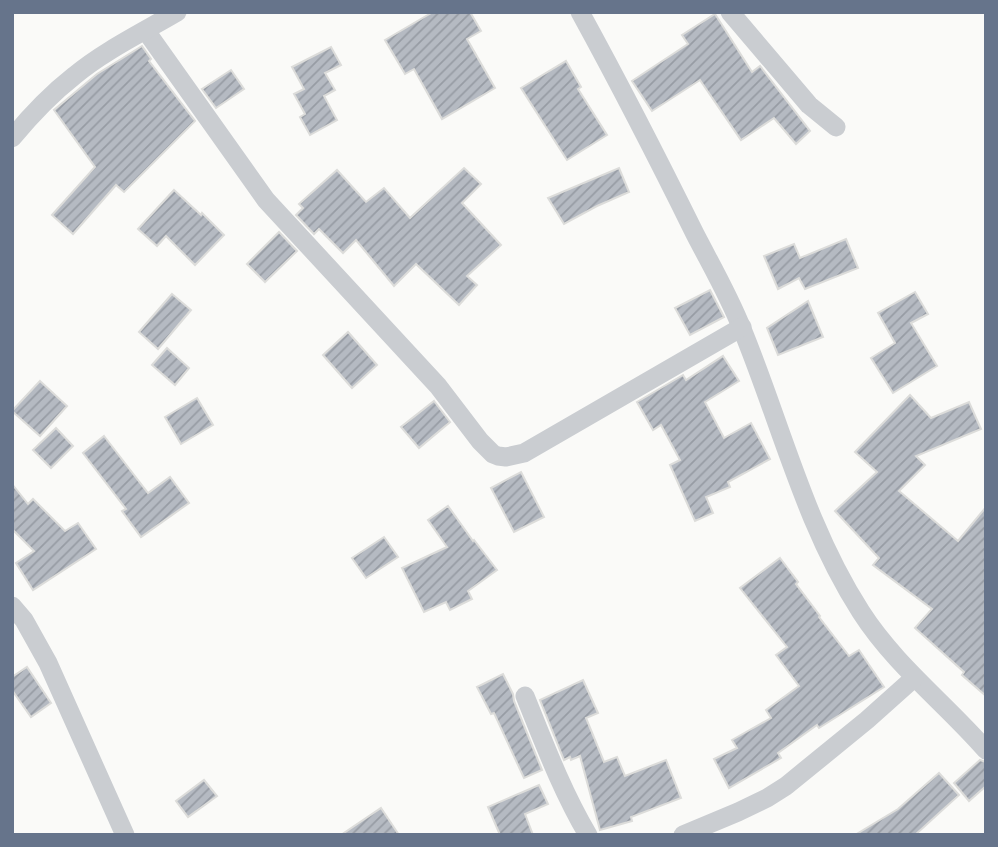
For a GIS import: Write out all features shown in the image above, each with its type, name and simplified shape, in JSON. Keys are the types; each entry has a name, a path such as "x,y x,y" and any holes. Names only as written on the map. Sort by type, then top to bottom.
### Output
{"street":[{"path":"12,138 32,114 74,75 177,12"},
{"path":"580,12 742,327 813,522 838,572 861,612 892,653 986,750"},
{"path":"730,12 809,105 836,127"},
{"path":"146,31 266,200 430,377 480,441 494,454 506,457 524,453 742,327"},
{"path":"12,606 24,620 48,663 125,835"},
{"path":"683,835 738,812 786,786 914,678"},
{"path":"526,696 556,771 588,835"}],"building":[{"path":"433,12 470,12 481,31 467,39 495,88 442,119 414,69 405,74 385,40"},
{"path":"715,14 752,72 760,66 810,131 796,144 774,118 741,140 700,80 652,111 632,81 688,44 682,35"},
{"path":"142,46 151,59 149,61 195,121 124,192 116,185 73,234 52,215 95,167 54,110 97,74"},
{"path":"331,47 341,65 325,73 335,90 324,96 337,120 310,135 300,117 305,114 294,94 304,89 292,67"},
{"path":"566,61 581,87 578,89 607,135 567,160 521,88"},
{"path":"231,70 244,89 216,108 202,89"},
{"path":"464,168 481,184 462,203 501,245 467,276 477,285 459,305 416,264 394,286 356,240 343,253 319,229 314,234 296,215 303,208 299,204 337,170 366,202 384,188 410,218"},
{"path":"619,168 629,192 564,224 548,198"},
{"path":"174,190 224,235 195,265 166,236 157,246 138,229"},
{"path":"279,232 297,251 265,282 247,264"},
{"path":"846,239 858,268 805,289 799,278 778,289 764,256 794,244 800,258"},
{"path":"710,290 724,317 690,335 675,308"},
{"path":"915,292 928,314 911,323 937,366 893,393 871,358 895,343 878,313"},
{"path":"172,294 191,310 158,349 139,332"},
{"path":"808,301 823,337 778,355 767,328"},
{"path":"348,332 377,365 352,388 323,355"},
{"path":"167,348 189,368 175,385 152,365"},
{"path":"723,356 739,381 705,402 724,438 751,423 770,459 728,482 730,487 706,497 713,513 695,521 670,465 680,460 661,425 653,430 637,402 683,375 686,380"},
{"path":"40,381 67,406 40,436 12,411"},
{"path":"910,395 931,418 969,402 981,429 916,456 925,465 899,491 958,541 986,507 986,696 962,675 964,672 915,628 932,609 873,565 879,558 835,511 877,472 855,452"},
{"path":"197,398 213,425 181,444 165,417"},
{"path":"434,401 450,422 419,448 401,427"},
{"path":"56,428 73,446 51,468 33,450"},
{"path":"104,436 148,493 170,477 189,503 141,537 122,511 126,509 83,453"},
{"path":"521,472 544,517 514,532 491,488"},
{"path":"12,484 28,504 33,499 65,531 78,523 96,549 33,590 16,563 34,551 12,529"},
{"path":"448,506 497,570 468,591 472,599 450,610 446,602 424,612 402,568 447,547 428,520"},
{"path":"384,537 398,557 366,578 352,558"},
{"path":"780,558 849,656 859,650 884,687 819,728 817,725 778,753 781,758 729,788 714,759 737,748 732,740 771,718 766,710 799,686 776,655 787,647 740,588"},
{"path":"27,667 51,703 31,717 12,690 12,677"},
{"path":"503,674 542,770 524,778 494,713 491,714 477,687"},
{"path":"583,680 598,713 586,718 604,762 617,757 625,776 666,760 681,798 631,817 632,821 600,830 580,756 564,760 540,700"},
{"path":"980,760 986,762 986,786 969,801 954,783"},
{"path":"939,773 959,795 915,835 855,835 898,809"},
{"path":"204,780 217,796 188,817 176,801"},
{"path":"539,785 548,804 525,814 533,835 500,835 488,807"},
{"path":"381,808 399,835 341,835"}]}
